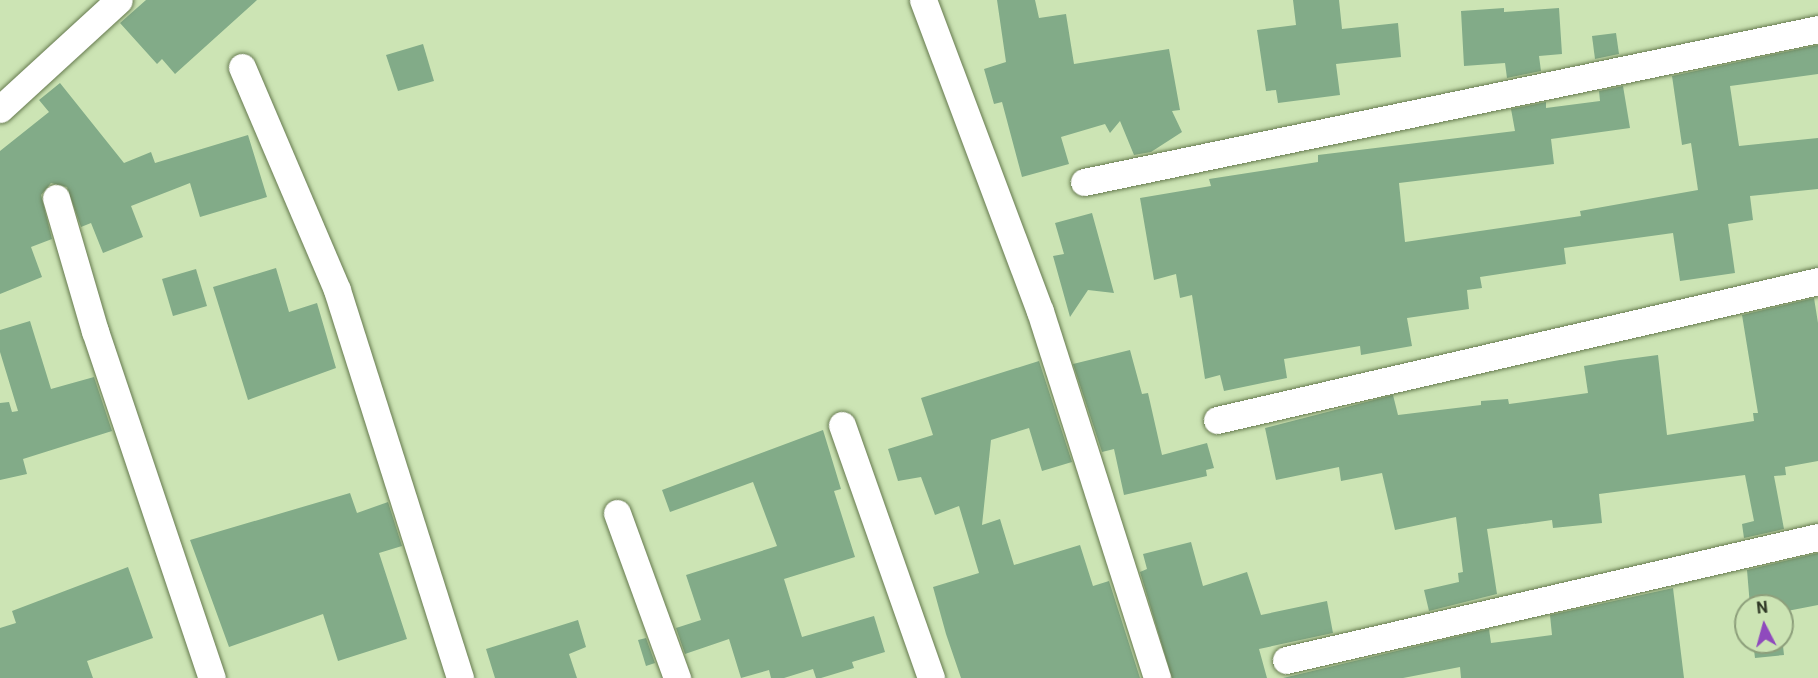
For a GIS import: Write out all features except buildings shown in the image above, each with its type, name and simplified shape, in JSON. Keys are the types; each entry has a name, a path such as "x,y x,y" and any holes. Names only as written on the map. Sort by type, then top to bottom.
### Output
{"street":[{"path":"0,109 119,0"},
{"path":"924,0 1040,311 1157,678"},
{"path":"1084,182 1818,28"},
{"path":"242,67 337,290 460,678"},
{"path":"56,198 95,331 212,678"},
{"path":"1217,420 1818,281"},
{"path":"842,425 931,678"},
{"path":"617,513 677,678"},
{"path":"1286,660 1818,537"}]}
